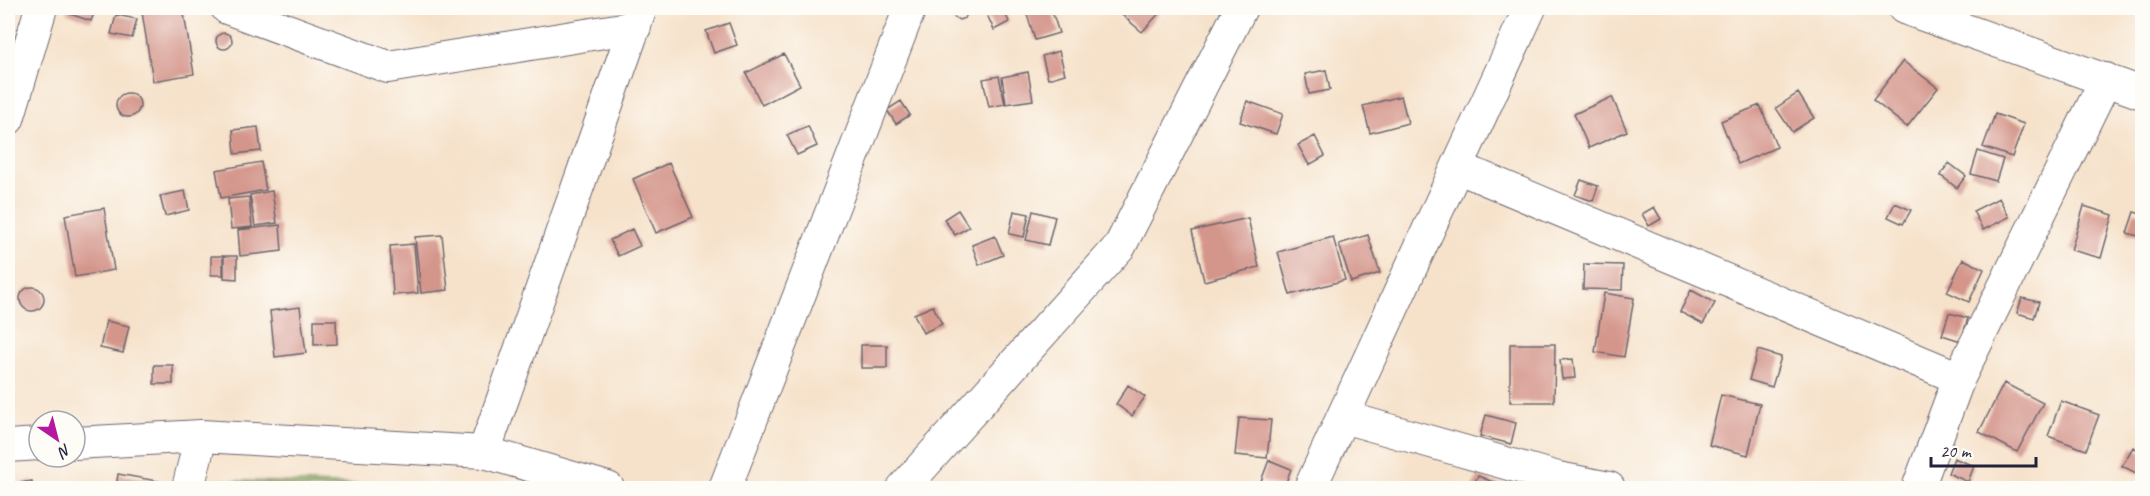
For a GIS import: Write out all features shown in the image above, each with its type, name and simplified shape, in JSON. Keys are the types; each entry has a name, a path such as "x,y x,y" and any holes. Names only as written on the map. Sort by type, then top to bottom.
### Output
{"street":[{"path":"8,119 41,8"},
{"path":"227,8 388,67 638,17"},
{"path":"725,489 910,8"},
{"path":"903,489 1119,246 1241,8"},
{"path":"1310,489 1530,8"},
{"path":"1904,8 2142,93"},
{"path":"484,452 638,17"},
{"path":"1918,489 1959,378 2106,79"},
{"path":"1457,167 1959,378"},
{"path":"1343,417 1558,478 1609,489"},
{"path":"188,489 201,436"},
{"path":"87,441 201,436 484,452 608,489"},
{"path":"8,446 27,445"}],"green space":[{"path":"212,480 365,485 366,488 210,488"}],"building":[{"path":"69,8 96,8 91,21 67,13"},
{"path":"183,8 194,74 153,81 142,12"},
{"path":"949,8 970,9 965,18 959,20 950,14"},
{"path":"984,8 1003,8 1009,22 994,30"},
{"path":"1025,8 1051,8 1059,33 1035,40"},
{"path":"1114,8 1164,8 1142,32"},
{"path":"116,15 137,19 132,38 111,34"},
{"path":"729,23 737,45 714,53 706,31"},
{"path":"224,33 230,35 232,41 230,47 224,49 218,47 216,41 218,35"},
{"path":"1059,51 1065,74 1048,79 1042,56"},
{"path":"784,54 800,85 762,105 746,73"},
{"path":"1903,61 1938,88 1907,127 1873,100"},
{"path":"1326,70 1330,90 1309,94 1305,74"},
{"path":"1028,72 1033,100 1006,104 1002,77"},
{"path":"999,76 1005,104 989,107 983,79"},
{"path":"128,93 136,97 140,105 136,113 128,117 120,113 116,105 120,97"},
{"path":"1798,93 1814,118 1792,132 1776,108"},
{"path":"1401,96 1408,123 1370,133 1363,106"},
{"path":"1612,97 1627,131 1589,148 1574,114"},
{"path":"901,101 910,115 896,124 887,110"},
{"path":"1247,101 1283,114 1276,134 1240,122"},
{"path":"1760,105 1777,147 1738,164 1721,121"},
{"path":"1995,114 2024,124 2012,157 1983,147"},
{"path":"808,126 817,146 797,155 787,135"},
{"path":"258,127 261,151 235,154 233,130"},
{"path":"1315,136 1325,156 1309,165 1298,145"},
{"path":"1978,151 2003,159 1996,181 1971,174"},
{"path":"261,162 266,190 221,198 216,170"},
{"path":"669,163 693,217 656,233 633,179"},
{"path":"1949,163 1966,176 1957,188 1940,175"},
{"path":"1581,180 1598,186 1593,201 1575,195"},
{"path":"185,191 189,210 165,216 160,196"},
{"path":"272,191 277,223 255,226 250,195"},
{"path":"249,197 252,227 231,229 228,199"},
{"path":"1999,198 2009,217 1983,230 1973,211"},
{"path":"1895,203 1911,210 1903,224 1888,217"},
{"path":"2084,206 2113,215 2101,258 2071,250"},
{"path":"1654,207 1661,219 1649,226 1642,214"},
{"path":"104,208 114,270 75,277 65,215"},
{"path":"958,210 969,227 955,235 944,219"},
{"path":"1014,211 1029,214 1024,237 1009,234"},
{"path":"1033,211 1055,217 1048,245 1026,240"},
{"path":"2134,212 2142,214 2142,237 2127,233"},
{"path":"1248,218 1259,267 1204,281 1192,231"},
{"path":"280,225 282,251 240,256 238,230"},
{"path":"632,229 640,246 618,256 610,240"},
{"path":"442,235 448,290 421,293 415,237"},
{"path":"1368,235 1380,273 1351,282 1339,244"},
{"path":"995,236 1003,255 979,265 972,245"},
{"path":"1333,237 1345,280 1290,295 1278,252"},
{"path":"414,244 418,293 393,295 390,246"},
{"path":"211,256 223,256 223,275 211,275"},
{"path":"224,256 237,256 237,279 224,278"},
{"path":"1963,259 1984,269 1969,302 1947,292"},
{"path":"1584,264 1623,265 1622,290 1583,289"},
{"path":"32,287 40,291 44,299 40,307 32,311 24,307 20,299 24,291"},
{"path":"1691,290 1715,303 1703,324 1680,312"},
{"path":"1604,293 1634,298 1624,357 1595,352"},
{"path":"2022,298 2039,302 2034,318 2017,313"},
{"path":"933,306 942,324 923,333 914,314"},
{"path":"300,307 306,353 275,357 270,311"},
{"path":"1949,313 1968,318 1961,341 1942,335"},
{"path":"314,320 336,320 337,344 314,345"},
{"path":"106,321 129,326 123,353 100,348"},
{"path":"1510,344 1555,344 1554,402 1510,402"},
{"path":"861,345 887,345 887,368 861,368"},
{"path":"1758,350 1781,357 1772,387 1749,380"},
{"path":"1573,359 1575,378 1562,379 1560,360"},
{"path":"154,365 173,365 173,384 154,384"},
{"path":"2004,383 2043,403 2017,452 1979,432"},
{"path":"1128,385 1145,397 1132,416 1116,404"},
{"path":"1721,395 1760,404 1748,455 1709,445"},
{"path":"2061,401 2099,415 2086,450 2048,436"},
{"path":"1486,415 1516,423 1511,444 1480,436"},
{"path":"1239,418 1271,420 1267,458 1235,455"},
{"path":"2133,447 2142,452 2142,466 2138,474 2122,466"},
{"path":"1954,458 1974,466 1968,482 1948,473"},
{"path":"1269,460 1291,469 1284,488 1261,481"},
{"path":"118,474 163,482 161,488 116,488"},
{"path":"1478,476 1508,488 1472,488"},
{"path":"32,481 33,488 21,488 21,483"}]}
